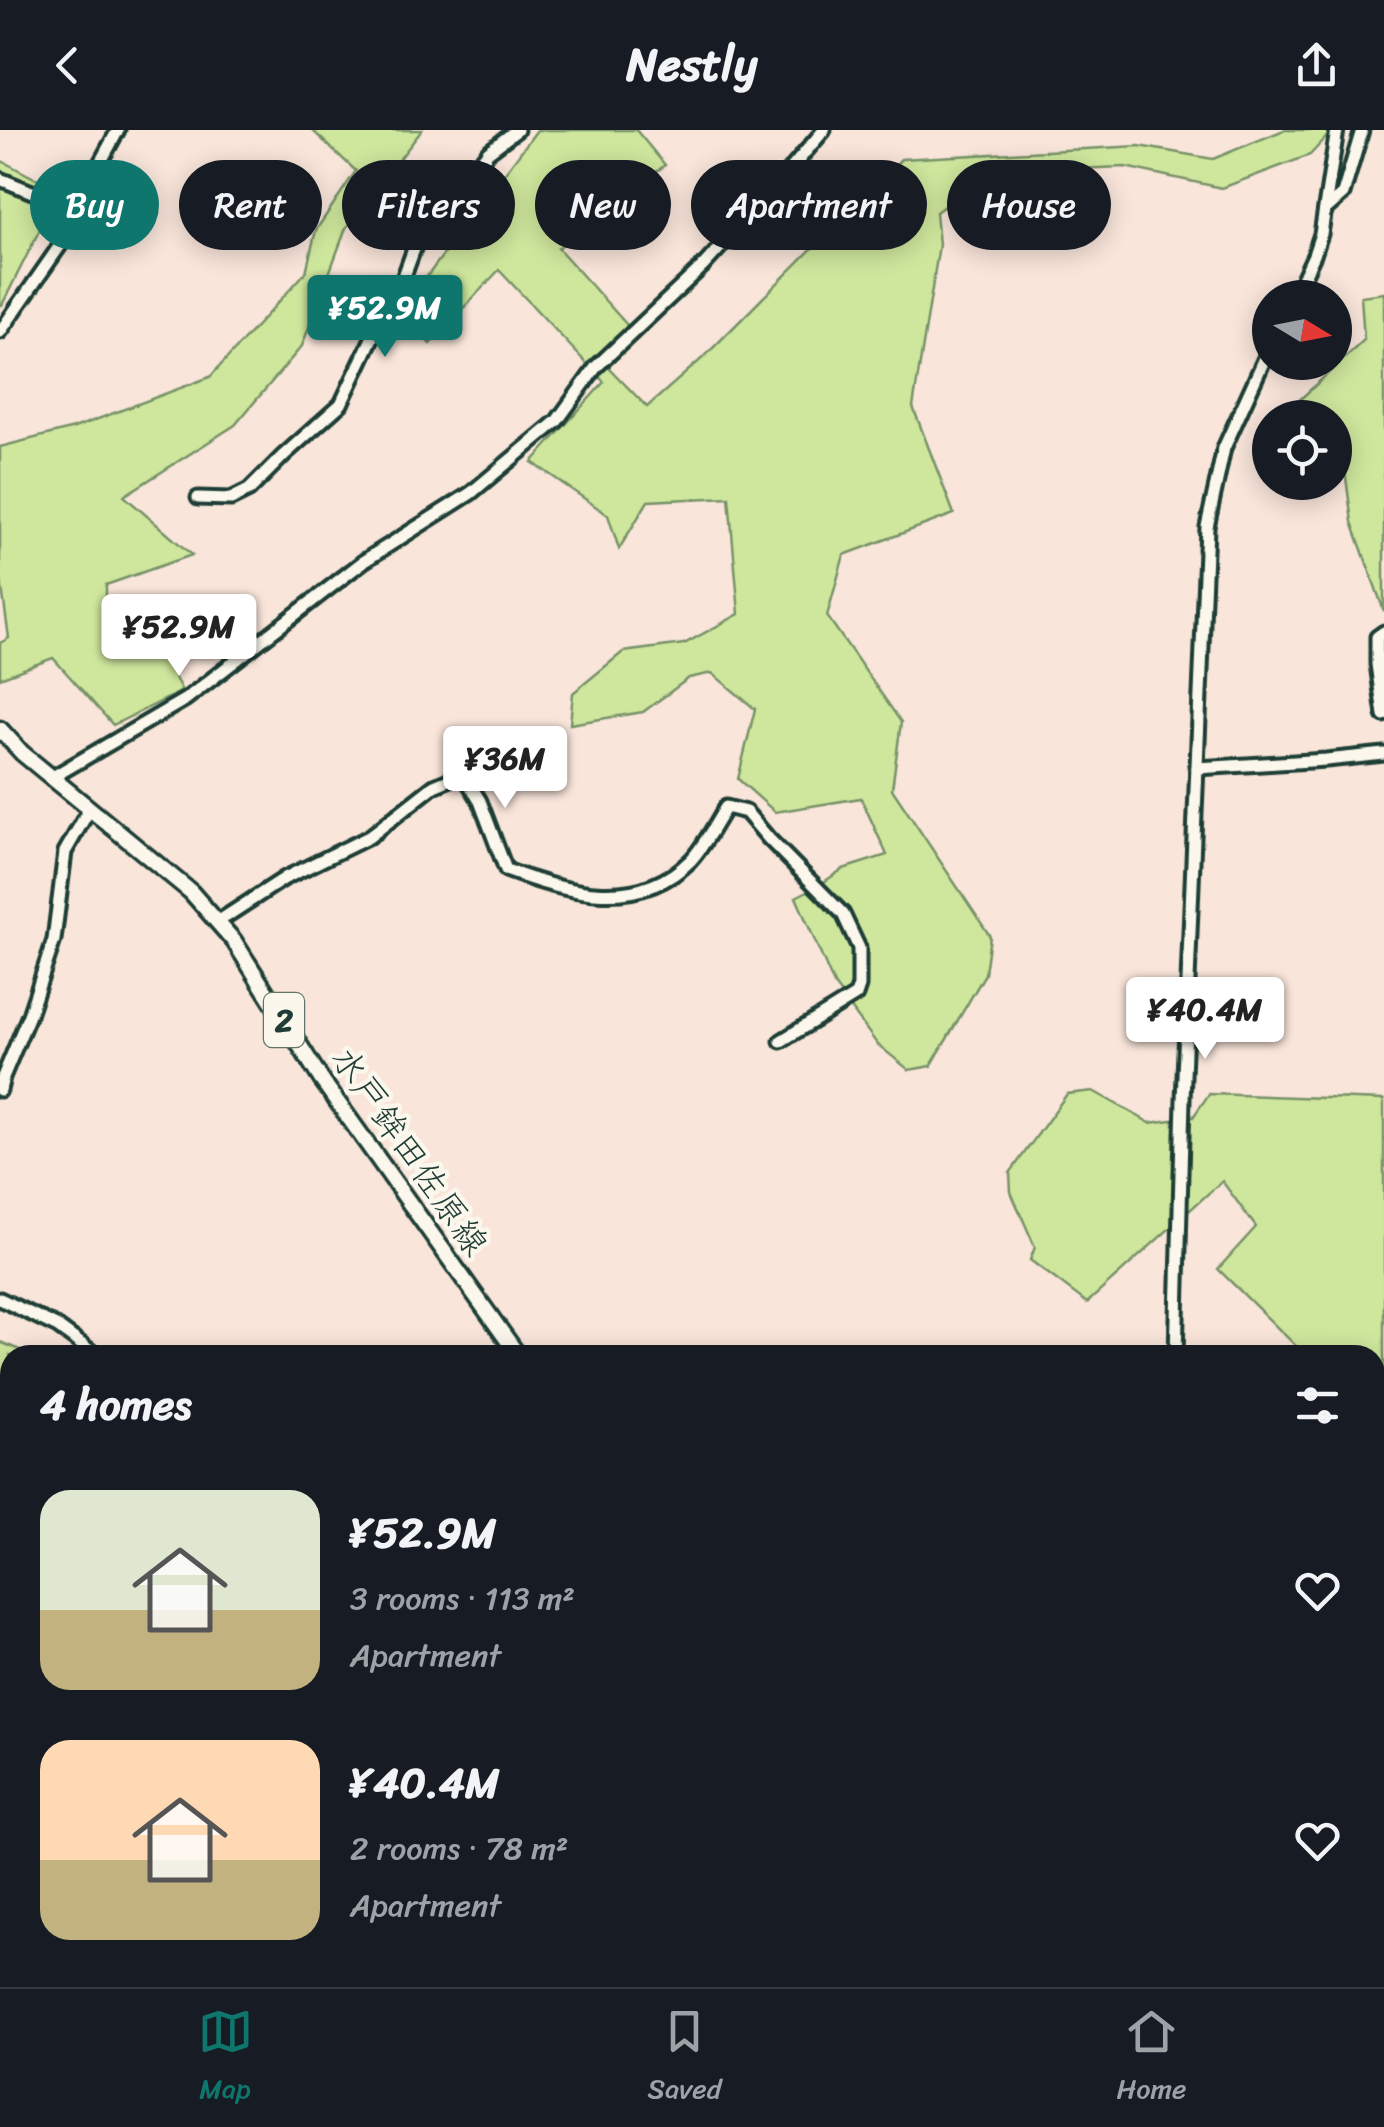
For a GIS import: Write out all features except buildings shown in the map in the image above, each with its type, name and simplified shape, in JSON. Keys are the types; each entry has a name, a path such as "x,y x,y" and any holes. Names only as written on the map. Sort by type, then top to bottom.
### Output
{"main road":[{"name":"水戸鉾田佐原線","path":"0,729 50,778 191,892 219,921 321,1078 511,1345"}],"street":[{"path":"102,160 118,130"},
{"path":"198,498 231,499 250,490 284,454 342,404 374,334 396,298 418,238 488,152 517,130"},
{"path":"50,778 186,700 364,561 470,492 557,421 596,367 702,266 824,130"},
{"path":"1302,280 1314,255 1337,130"},
{"path":"1324,210 1342,194 1362,130"},
{"path":"0,178 30,191"},
{"path":"0,332 57,250"},
{"path":"1176,1345 1205,565 1210,512 1224,448 1255,380"},
{"path":"1384,632 1377,638 1384,715"},
{"path":"1197,768 1384,754"},
{"path":"219,921 285,878 369,836 434,786 463,774 480,802 506,870 559,888 605,894 626,893 665,882 694,857 726,807 746,812 843,914 859,948 856,995 781,1040"},
{"path":"0,1090 54,940 65,852 89,810"},
{"path":"0,1299 58,1327 82,1345"}],"green space":[{"path":"312,130 422,130 399,160 344,160"},
{"path":"537,130 636,130 661,160 535,160 535,250 560,250 627,325 609,368 647,407 706,355 810,250 927,250 927,160 901,159 1139,146 1213,159 1284,130 1333,130 1310,155 1222,188 1125,167 1111,168 1111,160 947,160 947,204 936,212 939,245 913,407 954,514 844,555 827,616 901,722 892,789 990,936 985,974 931,1066 909,1070 877,1044 834,985 796,897 843,869 887,855 861,798 775,812 738,779 755,709 712,673 689,678 643,712 570,724 573,693 623,652 684,644 739,614 729,497 648,501 619,549 608,515 532,462 604,382 499,270 430,344 410,322 413,295 447,250 515,250 514,160"},
{"path":"0,160 30,176 30,249 0,305"},
{"path":"342,192 342,239 302,346 235,425 124,496 192,555 106,585 106,655 159,648 182,691 113,725 53,658 0,678 0,643 9,638 0,573 0,447 74,428 210,377 306,272 311,250 322,250 322,221"},
{"path":"1384,293 1384,611 1352,522 1352,400 1299,400 1321,380 1352,380 1352,351 1364,340 1361,296"},
{"path":"1093,1091 1150,1123 1193,1117 1209,1094 1384,1100 1384,1345 1295,1345 1218,1269 1256,1227 1222,1181 1087,1303 1030,1260 1035,1247 1011,1192 1010,1173 1067,1094"}]}
